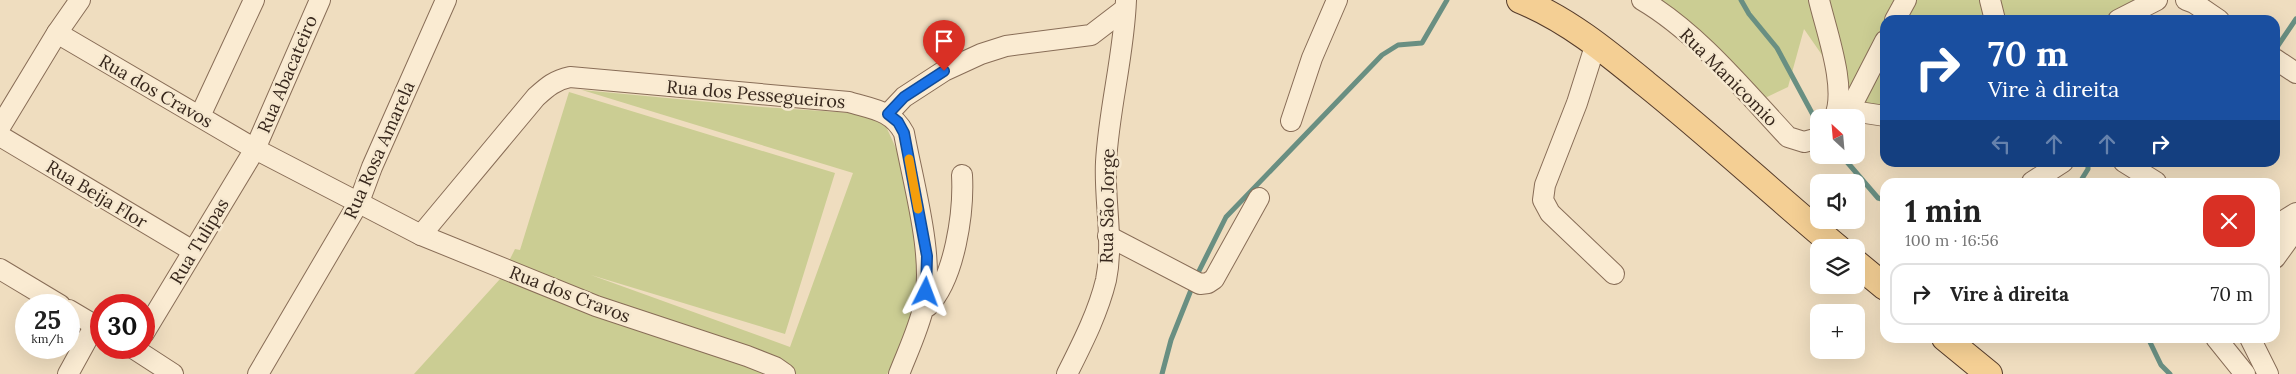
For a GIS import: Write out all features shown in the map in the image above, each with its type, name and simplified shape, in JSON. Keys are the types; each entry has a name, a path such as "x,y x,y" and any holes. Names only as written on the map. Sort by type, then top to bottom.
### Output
{"main road":[{"path":"1520,0 1560,20 1596,43 1704,131 1827,239"},
{"path":"1865,270 1880,283"},
{"path":"1951,343 1989,374"}],"street":[{"path":"200,116 254,0"},
{"name":"Rua Abacateiro","path":"255,149 320,0"},
{"name":"Rua Rosa Amarela","path":"258,374 359,202 372,167 446,0"},
{"path":"1291,121 1312,58 1337,0"},
{"name":"Rua Manicomio","path":"1642,0 1662,12 1691,37 1788,137 1804,142 1810,140"},
{"path":"1809,0 1840,109"},
{"path":"1819,0 1836,71 1841,109"},
{"path":"1898,15 1906,0"},
{"path":"1990,0 1994,15"},
{"path":"2128,15 2157,0"},
{"path":"2186,0 2212,15"},
{"path":"0,127 77,1"},
{"path":"899,374 922,313 928,280 927,256 904,133 898,122 888,114 904,97 944,71 981,54 1006,46 1091,35 1125,5"},
{"name":"Rua São Jorge","path":"1066,374 1090,329 1106,279 1108,236 1106,162 1121,61 1125,5"},
{"name":"Rua dos Cravos","path":"57,33 255,149 421,235 596,306 746,356 785,374"},
{"path":"1596,43 1545,185 1543,200 1550,213 1614,274"},
{"path":"1843,109 1880,49"},
{"path":"2280,62 2296,73"},
{"name":"Rua dos Pessegueiros","path":"421,235 536,97 558,80 570,77 848,102 888,114"},
{"path":"1865,114 1880,116"},
{"name":"Rua Beija Flor","path":"0,136 193,251"},
{"name":"Rua Tulipas","path":"155,313 255,149"},
{"path":"2038,178 2055,167"},
{"path":"2132,167 2150,178"},
{"path":"922,313 933,302 957,244 963,208 962,174"},
{"path":"1108,236 1200,284 1208,283 1214,279 1259,198"},
{"path":"2280,223 2296,213"},
{"path":"2280,251 2296,229"},
{"path":"1,273 40,294"},
{"path":"68,374 90,340"},
{"path":"2220,343 2245,374"},
{"path":"2252,343 2268,374"},
{"path":"155,359 174,374"}],"green space":[{"path":"1655,0 2142,0 2115,15 1880,15 1880,111 1864,104 1840,81 1804,29 1788,87 1767,97 1755,95"},
{"path":"582,90 762,107 868,114 884,122 900,157 920,263 919,297 900,353 887,374 414,374 500,279 515,249 520,250 569,92 835,173 785,334 591,275 790,347 853,173"}],"waterway":[{"path":"1196,277 1226,217 1382,55 1398,45 1422,43 1447,0"},
{"path":"1741,0 1749,14 1777,48 1810,109"},
{"path":"2280,43 2296,19"},
{"path":"1849,164 1880,199"},
{"path":"2082,178 2088,167"},
{"path":"1162,374 1171,340 1193,285"},
{"path":"2150,343 2161,365 2170,374"}],"slow traffic":[{"path":"909,159 918,209"}],"route":[{"path":"926,292 928,280 927,256 904,133 898,122 888,114 904,97 944,71"}]}
